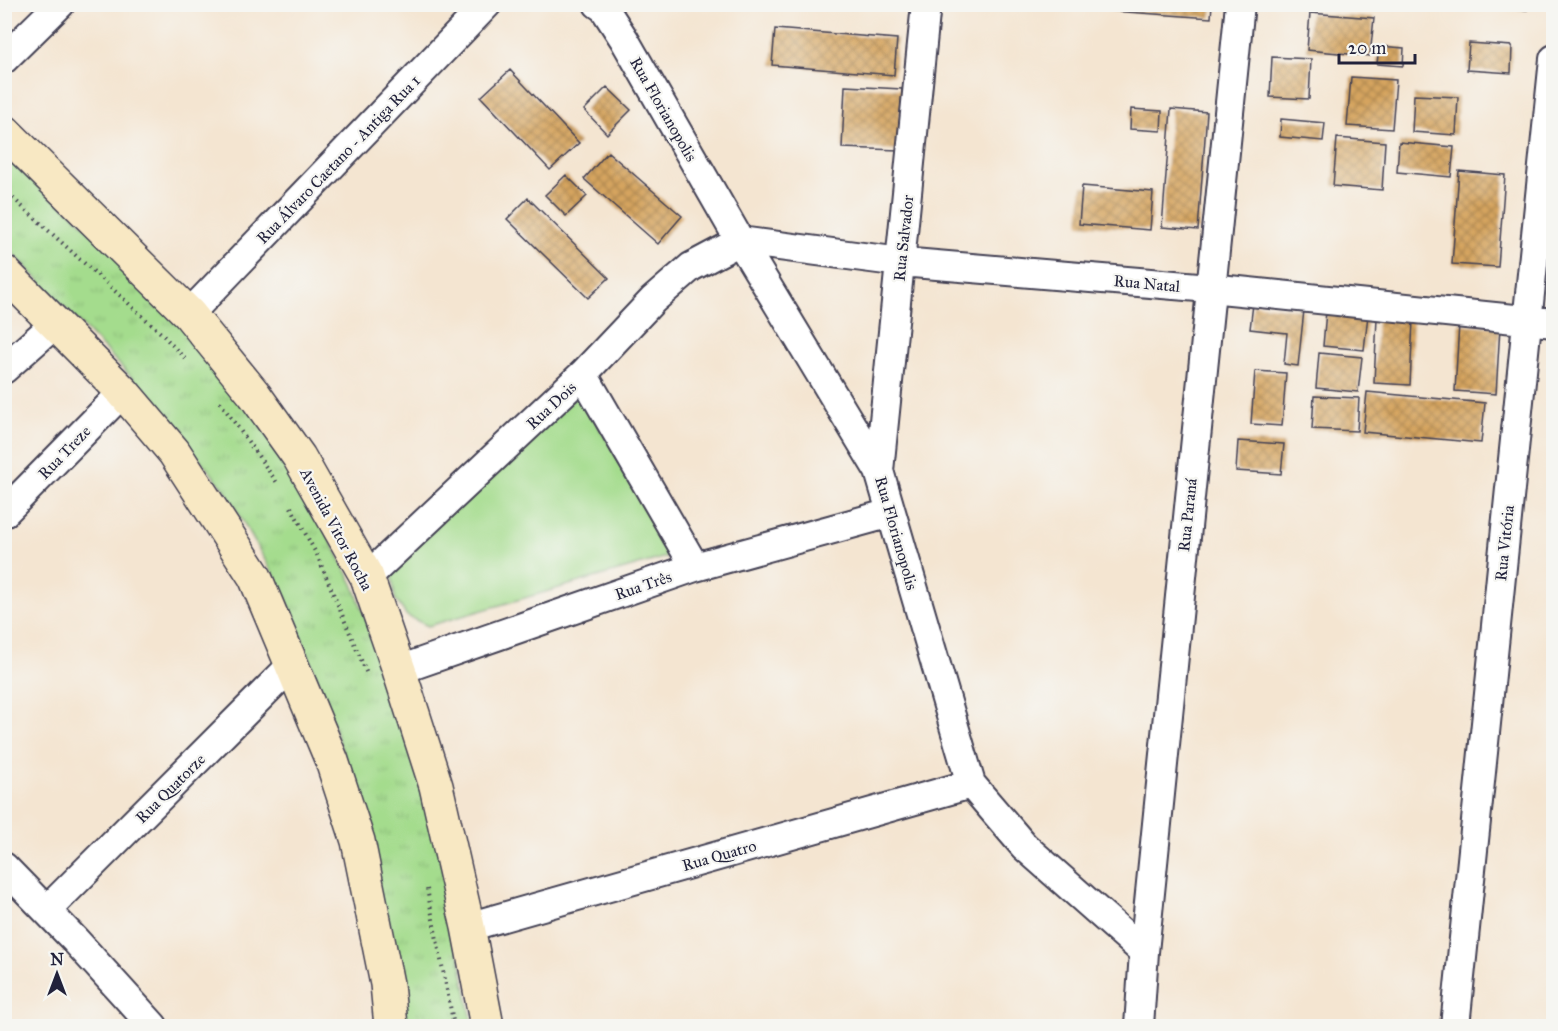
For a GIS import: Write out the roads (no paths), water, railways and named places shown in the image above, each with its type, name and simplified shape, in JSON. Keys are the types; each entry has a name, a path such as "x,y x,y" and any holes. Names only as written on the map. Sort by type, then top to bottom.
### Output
{"street":[{"path":"4,59 60,4"},
{"name":"Rua Álvaro Caetano - Antiga Rua 1","path":"189,314 487,4"},
{"name":"Rua Salvador","path":"879,471 926,4"},
{"name":"Rua Paraná","path":"1135,1025 1240,4"},
{"name":"Rua Florianopolis","path":"602,6 624,39 740,241 879,471 971,784 1024,846 1144,952"},
{"name":"Rua Vitória","path":"1455,1026 1554,59"},
{"name":"Avenida Vitor Rocha","path":"4,131 189,314 254,394 298,458 367,577 436,786 468,927 487,1026"},
{"name":"Rua Natal","path":"740,241 901,262 1210,288 1554,323"},
{"name":"Rua Dois","path":"367,577 583,374 653,300 691,267 740,241"},
{"path":"4,272 123,392 174,452 255,577 332,761 358,841 387,984 391,1026"},
{"path":"4,369 56,323"},
{"path":"583,374 695,567"},
{"name":"Rua Treze","path":"4,513 123,392"},
{"name":"Rua Três","path":"399,670 695,567 891,513"},
{"name":"Rua Quatorze","path":"47,910 292,665"},
{"name":"Rua Quatro","path":"468,927 971,784"},
{"path":"4,867 47,910 153,1026"}]}
